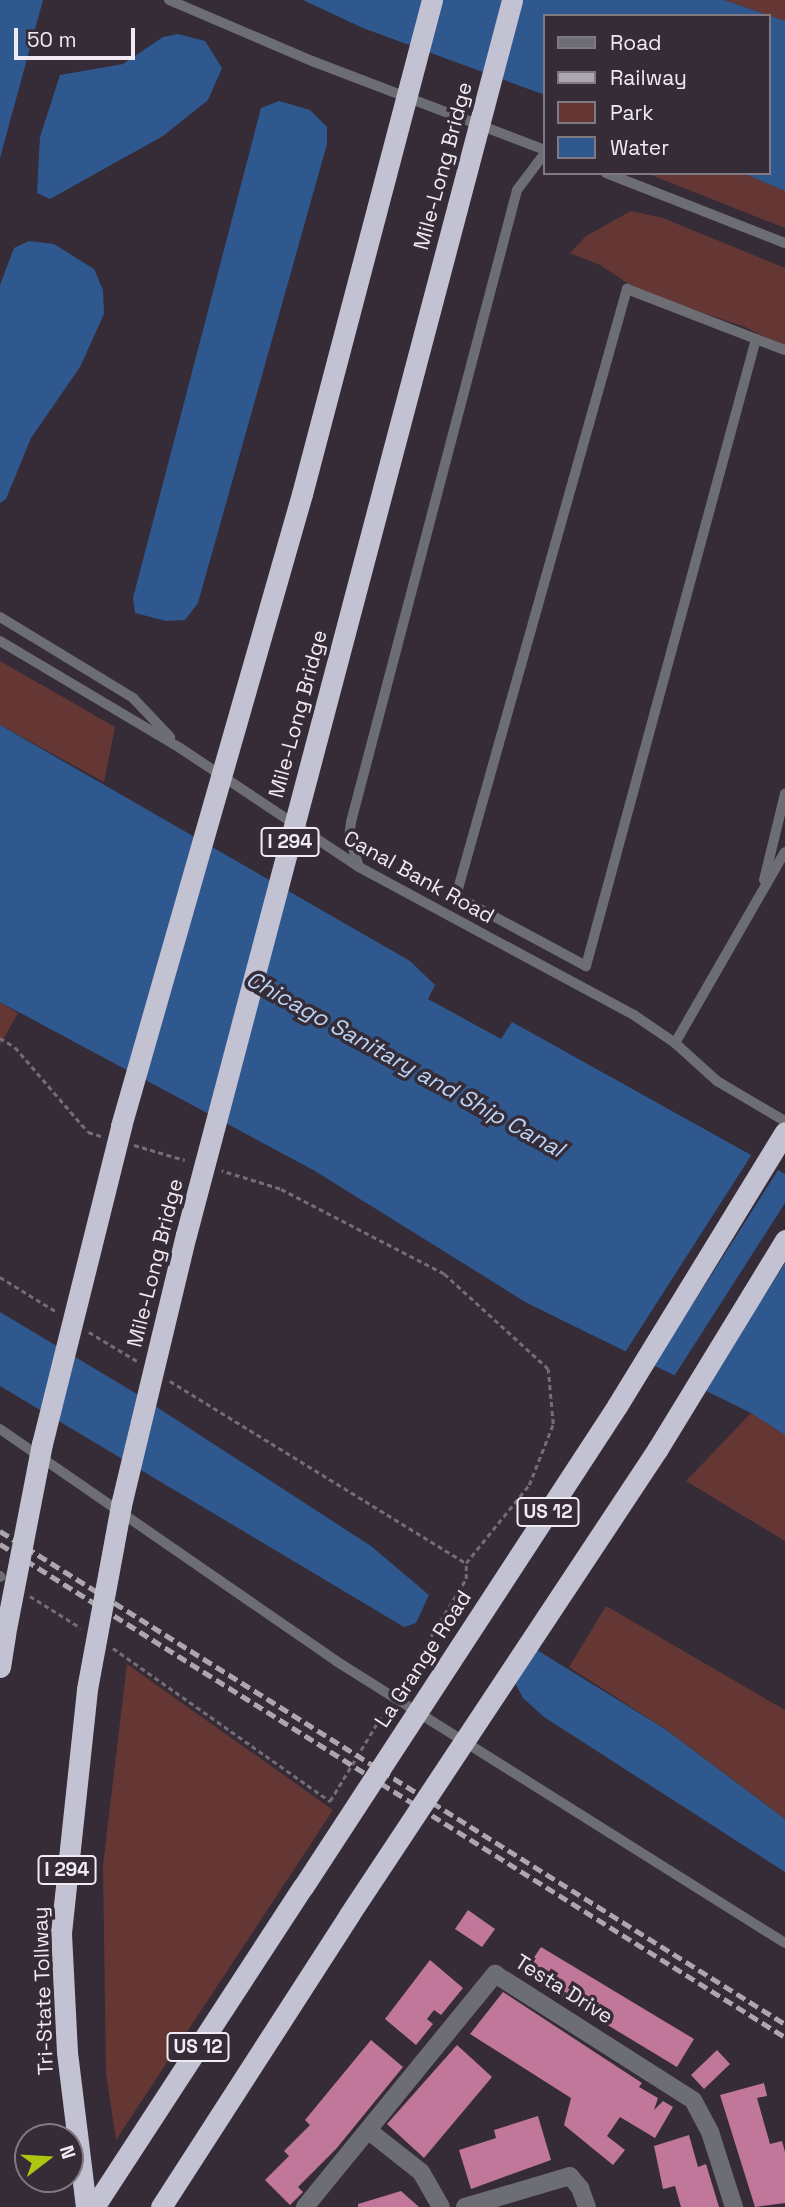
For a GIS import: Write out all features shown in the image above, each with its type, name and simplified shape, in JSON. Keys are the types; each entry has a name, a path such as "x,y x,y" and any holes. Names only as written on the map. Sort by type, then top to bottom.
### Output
{"highway":[{"path":"0,1667 42,1444 121,1126 302,494 432,0"},
{"name":"Mile-Long Bridge","path":"87,1689 121,1505 186,1235 512,0"},
{"name":"La Grange Road","path":"94,2207 617,1406 785,1132"},
{"name":"US 12","path":"161,2207 349,1915 657,1450 785,1240"},
{"name":"Tri-State Tollway","path":"86,2207 67,2052 61,1933 87,1689"}],"street":[{"name":"Testa Drive","path":"305,2207 369,2132 495,1974 693,2100 710,2132 734,2207"},
{"path":"369,2132 421,2172 441,2207"},
{"path":"465,2207 570,2176 587,2207"}],"lane":[{"path":"169,0 398,95 544,151"},
{"path":"359,867 349,837 351,822 517,190 544,152"},
{"path":"611,175 785,243"},
{"path":"756,339 586,966 456,896 627,289 785,350"},
{"path":"0,617 133,698 180,748"},
{"name":"Canal Bank Road","path":"0,641 180,748 359,867 634,1015 675,1043 717,1081 785,1121"},
{"path":"762,888 785,794"},
{"path":"675,1043 785,852"},
{"path":"0,1429 394,1697 785,1942"}],"path":[{"path":"0,1038 15,1047 88,1132 114,1139"},
{"path":"126,1143 190,1162"},
{"path":"103,1642 330,1801 466,1580 466,1563 529,1485 553,1424 548,1369 444,1274 280,1189 216,1170"},
{"path":"0,1277 58,1313"},
{"path":"82,1327 140,1363"},
{"path":"163,1377 466,1563"},
{"path":"0,1577 92,1635"}],"green space":[{"path":"724,0 785,0 785,21 771,16 771,14"},
{"path":"651,175 748,175 785,191 785,228"},
{"path":"631,211 663,218 785,268 785,347 745,327 641,292 600,265 570,253 586,236"},
{"path":"0,661 115,727 104,782 0,725"},
{"path":"0,1002 18,1013 0,1045"},
{"path":"751,1413 785,1435 785,1541 686,1481"},
{"path":"606,1606 785,1710 785,1819 665,1729 569,1667"},
{"path":"127,1664 333,1810 116,2140 106,2073 103,1865"}],"water":[{"path":"0,0 43,0 0,158"},
{"path":"303,0 724,0 765,14 544,14 544,95 363,28"},
{"path":"771,16 785,21 785,191 748,175 771,175"},
{"path":"178,34 205,41 222,68 208,100 163,136 50,199 37,193 40,137 60,75 123,64 163,37"},
{"path":"279,101 310,110 327,127 327,144 198,603 185,620 166,621 135,613 133,598 261,108"},
{"path":"29,241 54,244 94,269 103,290 104,314 80,367 31,438 6,499 0,503 0,285 14,248"},
{"name":"Chicago Sanitary and Ship Canal","path":"0,725 410,961 435,985 428,999 501,1039 512,1022 785,1174 785,1435 751,1413 527,1303 315,1171 0,1002"},
{"path":"0,1312 132,1391 371,1546 429,1595 416,1623 404,1627 0,1386"},
{"path":"537,1650 665,1729 785,1819 785,1872 544,1717 523,1698 505,1664"}],"pier":[{"path":"754,1151 780,1167 652,1368 624,1354"},
{"path":"785,1203 785,1263 702,1393 673,1378"}],"building":[{"path":"468,1910 495,1929 482,1947 455,1929"},
{"path":"541,1947 694,2039 677,2067 523,1974"},
{"path":"430,1960 463,1988 441,2015 434,2010 427,2019 433,2024 416,2045 385,2019"},
{"path":"503,1992 642,2083 639,2087 658,2098 654,2110 663,2101 673,2107 655,2138 620,2117 607,2136 625,2150 613,2165 564,2125 571,2098 470,2034"},
{"path":"371,2040 403,2067 336,2149 298,2187 303,2192 290,2205 265,2180 289,2156 284,2151 310,2125 305,2120"},
{"path":"457,2045 492,2077 424,2158 387,2124"},
{"path":"717,2050 730,2064 704,2089 691,2075"},
{"path":"764,2083 767,2096 757,2098 770,2144 782,2141 785,2152 785,2203 755,2207 720,2095"},
{"path":"538,2116 551,2160 471,2189 459,2150 496,2138 494,2130"},
{"path":"689,2135 698,2167 706,2164 719,2207 681,2207 675,2186 663,2189 654,2146"},
{"path":"401,2191 419,2207 358,2207 358,2204"}],"railway":[{"path":"0,1531 785,2024"},
{"path":"0,1544 785,2037"}]}
